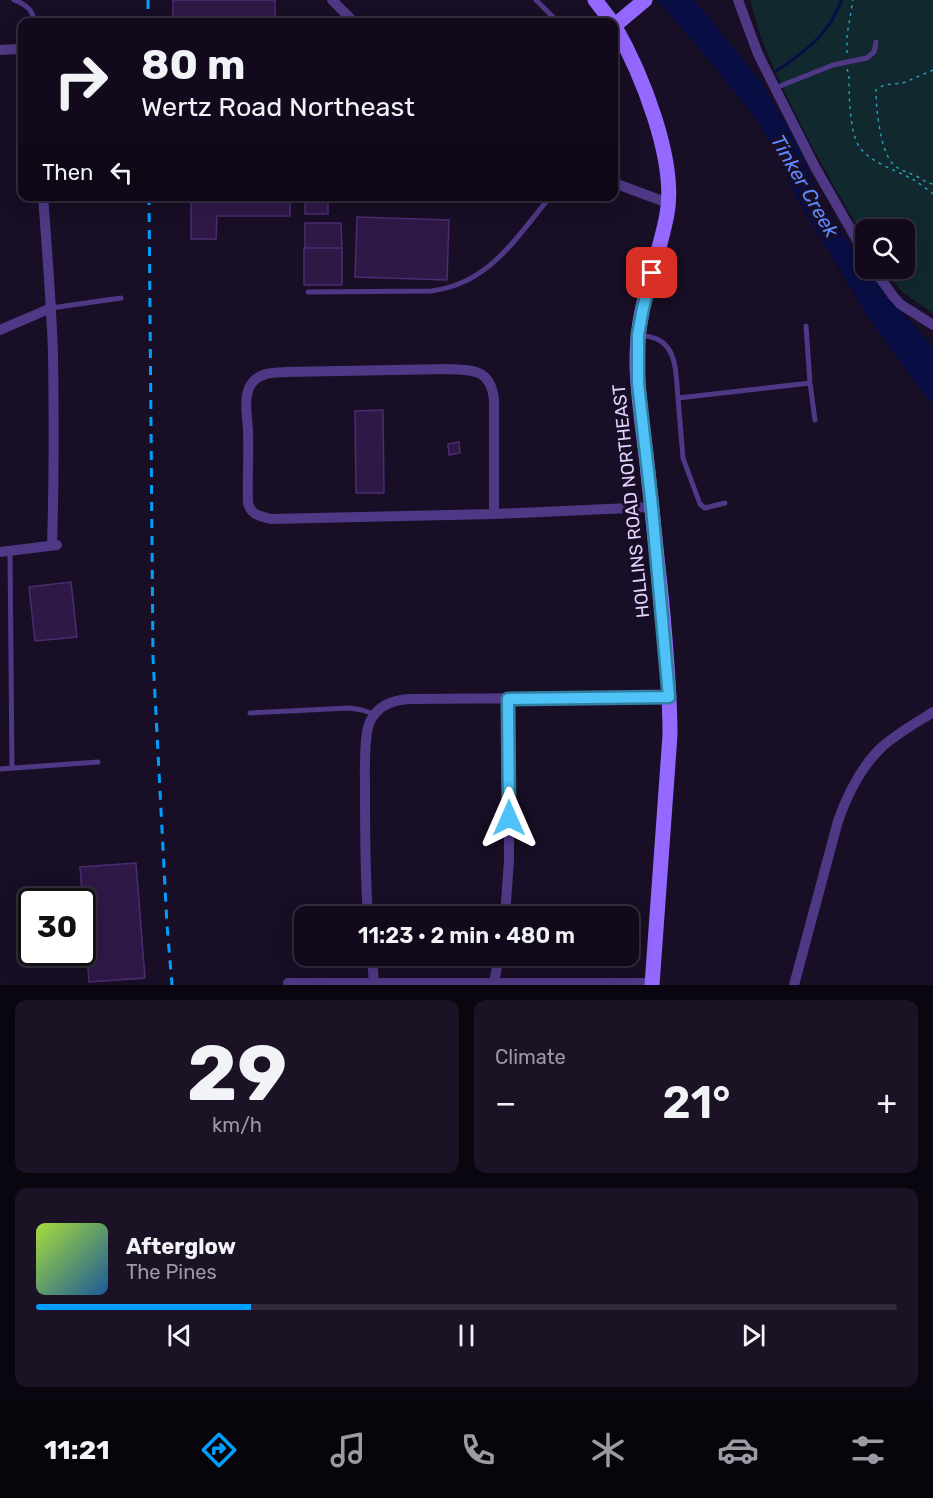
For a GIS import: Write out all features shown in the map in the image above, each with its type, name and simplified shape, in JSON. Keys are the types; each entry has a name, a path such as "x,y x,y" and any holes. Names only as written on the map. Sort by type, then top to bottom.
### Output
{"main road":[{"name":"HOLLINS ROAD NORTHEAST","path":"595,0 608,18"},
{"path":"618,21 640,4"},
{"name":"HOLLINS ROAD NORTHEAST","path":"618,35 637,72 658,130 668,183 668,203 663,233 638,335 638,383 652,507 669,697 670,735 652,984"}],"street":[{"path":"332,0 350,18"},
{"path":"738,0 758,54 815,167 855,237"},
{"path":"0,50 18,49"},
{"path":"618,184 668,203"},
{"path":"5,551 55,545 53,363 44,201"},
{"path":"881,279 900,304 933,325"},
{"path":"0,330 51,308"},
{"path":"494,514 494,399 491,385 480,373 473,370 443,369 299,372 264,374 252,382 247,403 248,503 249,509 260,516 271,519 494,514 652,507"},
{"path":"367,906 367,731 374,714 389,703 404,700 669,697"},
{"path":"506,906 509,860 508,699"},
{"path":"794,985 838,821 854,783 885,745 933,712"},
{"path":"373,966 374,984"},
{"path":"494,983 497,966"},
{"path":"288,983 652,984"}],"lane":[{"path":"14,0 30,9 34,18"},
{"path":"536,0 554,18"},
{"path":"775,88 833,65 867,58 874,52 876,42"},
{"path":"308,292 431,291 459,285 491,264 508,249 546,201"},
{"path":"51,308 121,298"},
{"path":"807,326 810,383 815,420"},
{"path":"638,335 658,339 669,348 675,367 683,458 700,504 705,508 725,503"},
{"path":"678,398 810,383"},
{"path":"5,551 12,768"},
{"path":"250,713 349,708 374,714"},
{"path":"0,769 98,762"}],"path":[{"path":"847,58 846,35 853,0"},
{"path":"848,69 850,114 859,147 878,162 912,179 933,194"},
{"path":"933,70 903,83 884,85 876,90 877,116 891,162 904,172 933,184"}],"shaded area":[{"path":"750,0 933,0 933,313 902,292 891,279 915,279 915,219 855,219 855,222 787,98 759,30"}],"water":[{"name":"Tinker Creek","path":"657,0 694,0 760,80 794,137 821,201 855,253 855,279 875,279 933,348 933,403 925,396 870,320 797,199 777,154 753,115"}],"building":[{"path":"173,0 275,0 275,18 173,18"},
{"path":"191,201 290,201 290,216 217,216 216,239 191,239"},
{"path":"305,202 328,202 328,214 305,214"},
{"path":"357,217 449,220 447,280 355,277"},
{"path":"305,223 341,223 342,248 305,248"},
{"path":"304,248 342,248 342,285 304,285"},
{"path":"383,410 384,493 356,493 355,411"},
{"path":"459,442 460,453 449,455 448,444"},
{"path":"71,582 77,637 35,641 29,587"},
{"path":"136,863 145,978 89,982 88,966 96,966 96,888 82,888 80,867"}],"waterway":[{"path":"776,71 820,36 831,22 842,0"}],"railway":[{"path":"148,0 148,18"},
{"path":"149,201 153,657 172,985"}],"route":[{"path":"509,818 508,699 669,697 668,666 638,383 638,335 652,273"}]}
